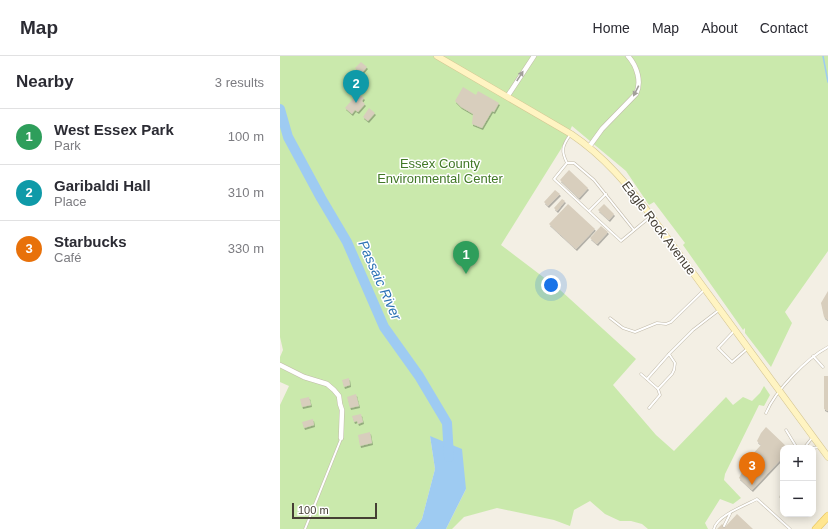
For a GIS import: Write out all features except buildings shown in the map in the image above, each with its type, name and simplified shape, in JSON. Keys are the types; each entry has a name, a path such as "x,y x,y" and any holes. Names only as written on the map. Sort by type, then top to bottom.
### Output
{"main road":[{"name":"Eagle Rock Avenue","path":"437,56 571,134 589,147 620,175 652,216 828,457"},
{"path":"816,529 828,516"}],"street":[{"path":"507,97 534,56"},
{"path":"589,147 602,129 636,94 639,88 637,73 628,56"},
{"path":"280,365 304,377 327,384 334,390 339,396 342,410 341,438"}],"lane":[{"path":"567,163 562,150 571,134"},
{"path":"567,163 574,163 594,180 634,230"},
{"path":"567,163 554,179 621,241 652,216"},
{"path":"589,211 606,194"},
{"path":"610,318 623,328 636,332 656,323 666,324 671,322 705,289"},
{"path":"647,379 693,330 720,309"},
{"path":"735,330 718,348 732,362 748,348"},
{"path":"766,413 770,403 780,391 813,356 828,347"},
{"path":"658,389 674,370 674,360 669,354"},
{"path":"813,356 823,367"},
{"path":"641,374 658,389 660,394 649,408"},
{"path":"786,430 795,445"},
{"path":"806,445 812,437"},
{"path":"305,529 341,438"},
{"path":"816,448 820,447"},
{"path":"714,529 715,525 722,517 757,499 790,529"},
{"path":"724,526 731,513"}],"green space":[{"name":"Essex County Environmental Center","path":"280,56 828,56 828,251 785,312 792,323 771,367 745,333 745,328 743,330 683,245 685,243 654,202 649,205 626,171 572,126 561,149 501,245 559,289 636,359 613,385 656,435 674,451 726,397 733,405 743,397 752,401 760,393 764,386 770,395 764,406 759,405 725,474 724,480 741,498 733,504 720,499 705,523 708,529 648,529 642,524 631,521 620,521 605,514 590,501 574,510 570,526 554,520 497,508 464,517 452,529 446,529 466,489 430,436 435,469 422,519 415,529 280,529 280,405 289,386 280,382 280,357 283,350 280,337"}],"water":[{"path":"430,436 462,449 466,489 446,529 415,529 422,519 435,469"}],"waterway":[{"path":"823,56 828,82"},
{"name":"Passaic River","path":"280,109 288,137 347,242 384,327 419,376 447,423 449,457"}],"place":[{"name":"Garibaldi Hall","path":"356,103"},
{"name":"West Essex Park","path":"466,274"},
{"name":"Starbucks","path":"752,485"}]}
